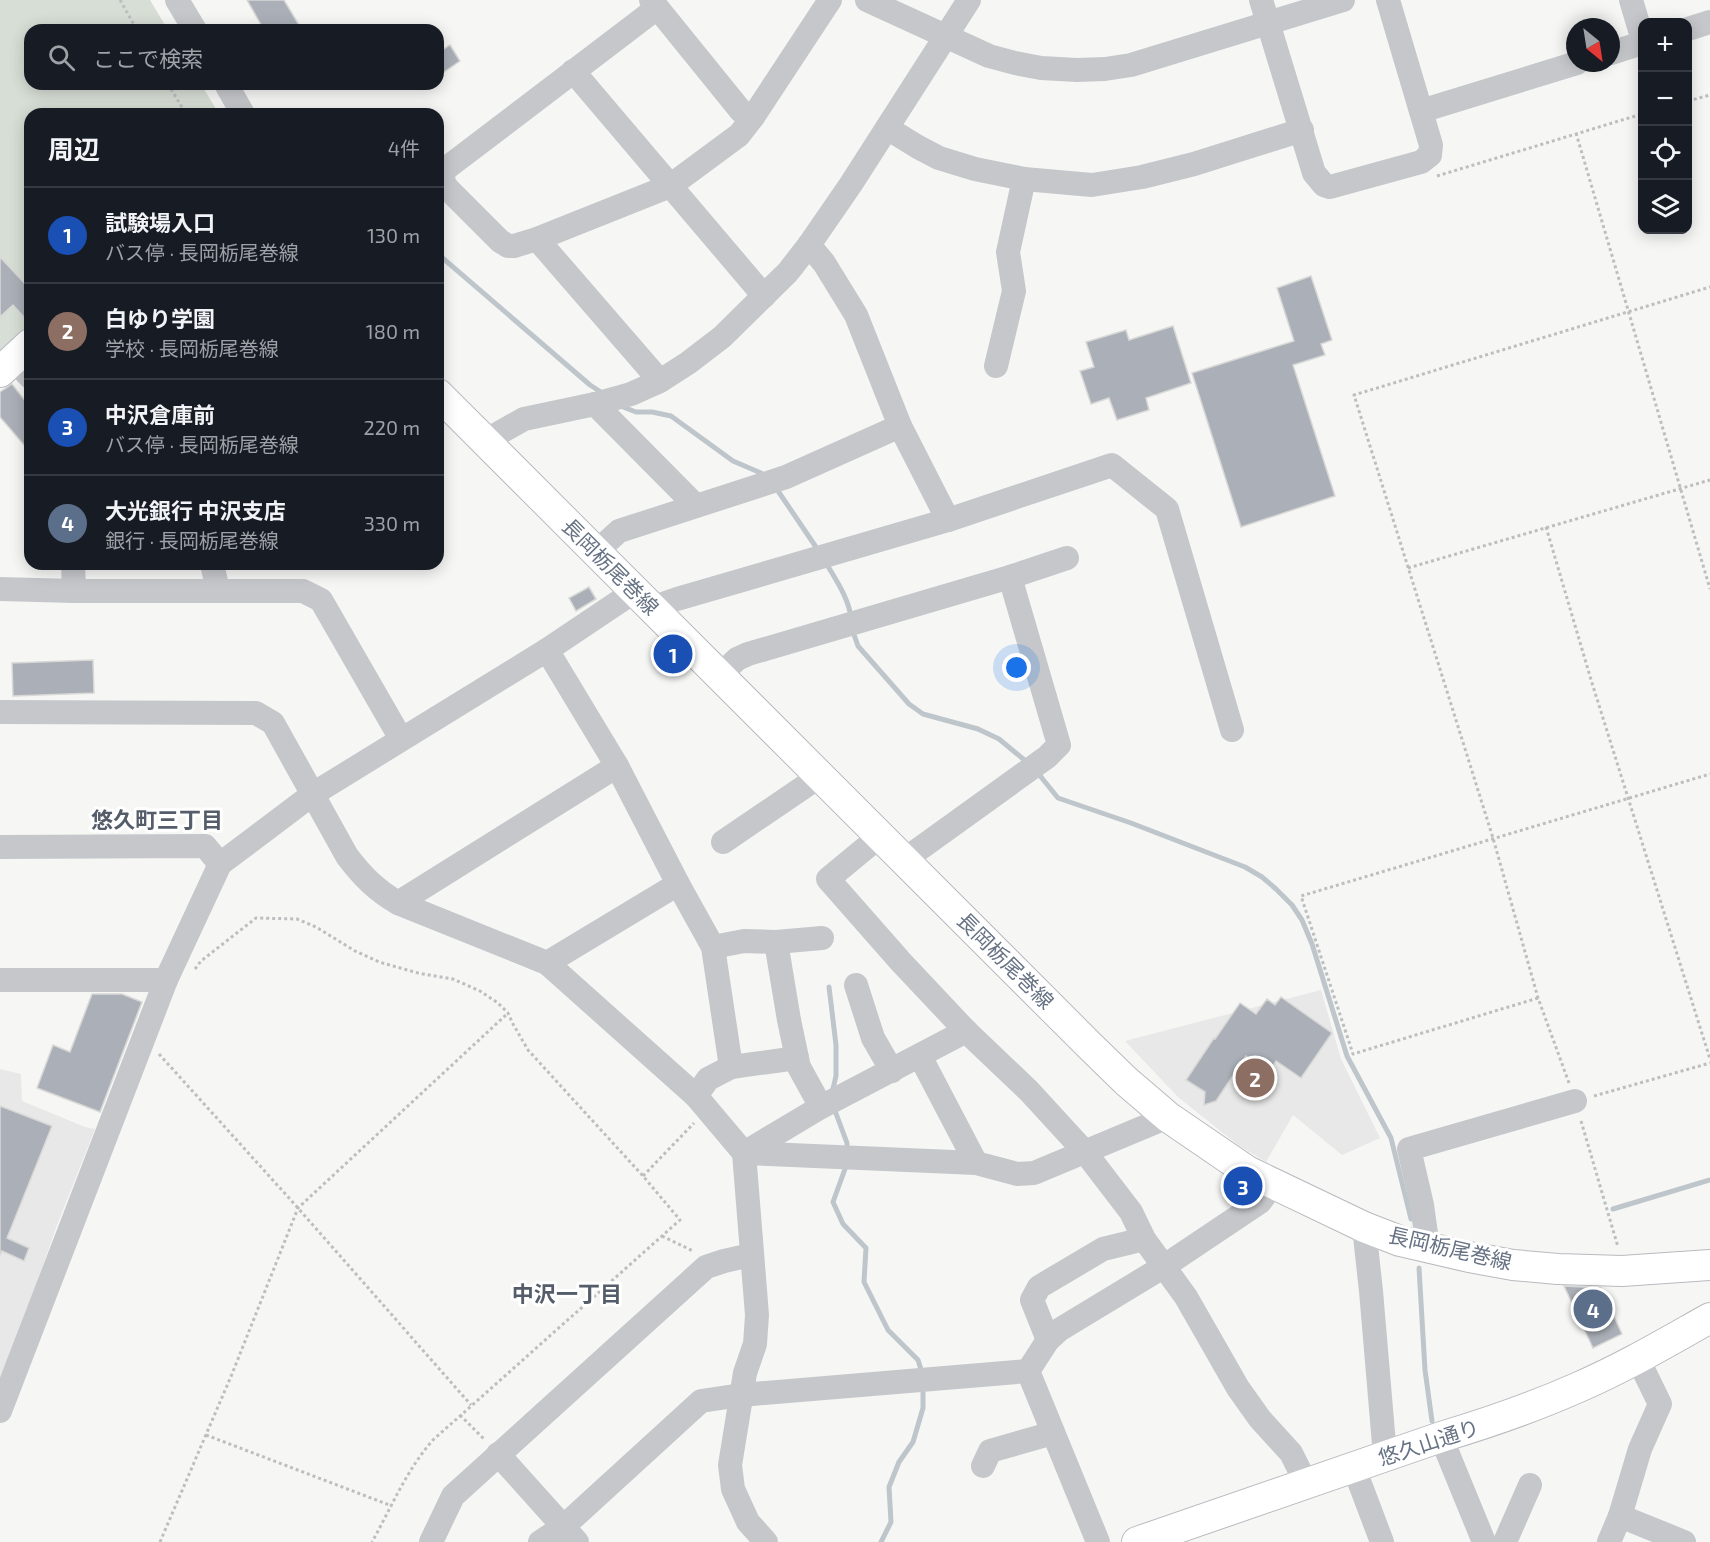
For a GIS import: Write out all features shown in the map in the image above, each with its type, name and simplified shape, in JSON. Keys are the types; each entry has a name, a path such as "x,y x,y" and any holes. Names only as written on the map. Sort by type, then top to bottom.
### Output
{"main road":[{"name":"長岡栃尾巻線","path":"444,400 1126,1081 1168,1117 1247,1172 1364,1227 1400,1241 1428,1248 1513,1264 1558,1269 1622,1270 1710,1265"},
{"name":"悠久山通り","path":"1137,1542 1441,1437 1491,1422 1580,1387 1638,1359 1710,1318"}],"street":[{"path":"177,0 191,24"},
{"path":"444,183 500,241 508,246 537,239 670,186 739,135 830,0"},
{"path":"867,0 947,35 988,56 1041,68 1086,70 1131,65 1343,0"},
{"path":"485,441 524,419 595,405 631,394 660,381 722,337 788,272 809,245 969,0"},
{"path":"1261,0 1314,173 1324,185 1330,187 1410,165 1430,155 1431,145 1388,0"},
{"path":"1630,0 1638,25"},
{"path":"444,170 573,71 654,4 741,111 753,117"},
{"path":"1692,28 1710,22"},
{"path":"1620,50 1638,44"},
{"path":"1421,111 1566,66"},
{"path":"573,71 764,296"},
{"path":"229,90 240,108"},
{"path":"887,128 939,158 975,169 1024,179 1092,185 1142,177 1194,164 1302,130"},
{"path":"996,366 1014,291 1008,252 1024,179"},
{"path":"537,239 660,381"},
{"path":"809,245 824,263 856,315 900,426 948,520"},
{"path":"595,405 696,506"},
{"path":"596,552 619,531 786,477 900,426"},
{"path":"0,1411 154,1041 166,980 220,864 313,794 547,650 643,600 677,599 948,520 1112,465 1167,509 1232,730"},
{"path":"719,676 737,659 748,654 1067,558"},
{"path":"73,570 74,591"},
{"path":"213,570 218,590"},
{"path":"904,860 1047,757 1059,745 1010,577"},
{"path":"0,589 303,591 321,600 401,739"},
{"path":"547,650 617,766 713,947 730,1067"},
{"path":"0,711 256,713 273,723 346,856 381,893 398,903 547,963 702,1103 744,1152 757,1315 755,1344 745,1373 730,1465 733,1489 748,1522 766,1542"},
{"path":"398,903 617,766"},
{"path":"723,842 820,776"},
{"path":"880,836 828,879 901,962 966,1031 1029,1091 1085,1152 1131,1212 1144,1239 1186,1297 1238,1388 1260,1419 1291,1453 1306,1483"},
{"path":"0,847 205,846 220,864"},
{"path":"547,963 678,884"},
{"path":"713,947 744,941 777,942 822,938"},
{"path":"777,942 799,1067 821,1107"},
{"path":"0,980 166,980"},
{"path":"856,985 873,1038 892,1071"},
{"path":"744,1152 821,1107 966,1031"},
{"path":"920,1056 976,1163"},
{"path":"702,1103 708,1079 730,1067 797,1058"},
{"path":"1428,1248 1422,1205 1409,1149 1575,1101"},
{"path":"744,1152 976,1163 1017,1174 1034,1173 1168,1117"},
{"path":"1028,1371 1048,1340 1059,1330 1163,1267 1260,1202 1274,1184"},
{"path":"1364,1227 1385,1456"},
{"path":"1048,1340 1032,1300 1039,1287 1103,1249 1144,1239"},
{"path":"431,1542 453,1496 706,1267 752,1255"},
{"path":"1609,1542 1620,1516 1640,1449 1660,1404 1638,1359"},
{"path":"540,1542 570,1534 701,1401 741,1395 1028,1371"},
{"path":"1028,1371 1098,1542"},
{"path":"983,1466 990,1451 1053,1433"},
{"path":"1441,1437 1484,1542"},
{"path":"498,1454 570,1534"},
{"path":"1354,1468 1382,1542"},
{"path":"1505,1542 1530,1485"},
{"path":"1620,1516 1684,1542"}],"path":[{"path":"120,0 134,24"},
{"path":"172,90 182,108"},
{"path":"1692,100 1710,95"},
{"path":"1430,178 1638,115"},
{"path":"1576,133 1710,589"},
{"path":"1622,1270 1620,1253 1575,1101 1538,998 1493,838 1354,395 1710,287"},
{"path":"1408,568 1710,480"},
{"path":"1546,527 1592,683 1710,1061 1575,1101"},
{"path":"1538,998 1353,1054 1301,896 1710,774"},
{"path":"192,974 201,961 256,918 297,919 379,962 418,973 453,979 480,992 498,1003 508,1013 528,1050 680,1220 471,1405 424,1450 372,1542"},
{"path":"160,1542 236,1363 298,1208 508,1013"},
{"path":"154,1041 160,1056"},
{"path":"154,1041 160,1056 298,1208 471,1405"},
{"path":"643,1176 702,1103"},
{"path":"460,1415 498,1454"},
{"path":"205,1434 392,1506"}],"shaded area":[{"path":"0,0 150,0 164,24 24,24 24,90 205,90 215,108 24,108 24,338 0,360"},
{"path":"1321,990 1341,1059 1380,1138 1342,1155 1293,1115 1266,1162 1238,1145 1178,1097 1125,1041"},
{"path":"0,1069 21,1074 22,1101 95,1129 57,1225 24,1320 0,1377"}],"building":[{"path":"247,0 284,0 298,24 261,24"},
{"path":"450,45 460,61 444,72 444,49"},
{"path":"0,257 24,283 24,317 13,305 0,317"},
{"path":"1311,276 1332,340 1321,344 1325,355 1293,365 1335,496 1241,527 1192,373 1294,341 1277,288"},
{"path":"1173,326 1191,383 1146,398 1149,410 1117,420 1109,398 1091,404 1080,371 1094,367 1086,342 1126,330 1129,340"},
{"path":"12,384 24,399 24,445 0,417 0,392"},
{"path":"589,587 596,599 576,611 569,598"},
{"path":"93,660 94,693 13,696 12,663"},
{"path":"92,994 122,994 142,1002 100,1112 37,1088 53,1045 70,1052"},
{"path":"1281,997 1332,1033 1301,1078 1276,1061 1269,1072 1246,1056 1216,1101 1204,1105 1205,1092 1186,1080 1214,1038 1240,1003 1256,1014 1267,999 1275,1005"},
{"path":"0,1106 52,1126 7,1238 29,1248 24,1261 2,1251 0,1255"},
{"path":"1564,1286 1601,1288 1622,1334 1593,1348"}],"waterway":[{"path":"444,259 590,385 604,394"},
{"path":"618,405 636,412 652,412 671,416 733,461 765,477"},
{"path":"776,488 818,550"},
{"path":"826,563 838,582 851,617"},
{"path":"852,629 858,646 909,704 923,714 978,729 999,739 1028,763"},
{"path":"1037,772 1058,798 1131,823 1245,867 1262,877 1292,905 1302,920 1312,944 1347,1056 1391,1138 1411,1219"},
{"path":"829,987 836,1045 836,1076 832,1093"},
{"path":"834,1108 847,1143 847,1150"},
{"path":"846,1162 833,1202 843,1224 866,1248 864,1282 888,1330 918,1360 922,1373"},
{"path":"1613,1209 1710,1180"},
{"path":"1419,1268 1425,1370 1432,1421"},
{"path":"881,1542 891,1522 889,1487 899,1462 913,1442 923,1408 923,1386"}],"place":[{"name":"試験場入口","path":"673,654"},
{"name":"白ゆり学園","path":"1255,1078"},
{"name":"中沢倉庫前","path":"1243,1186"},
{"name":"大光銀行 中沢支店","path":"1593,1309"}],"district":[{"name":"悠久町三丁目","path":"157,820"},
{"name":"中沢一丁目","path":"567,1294"}]}
